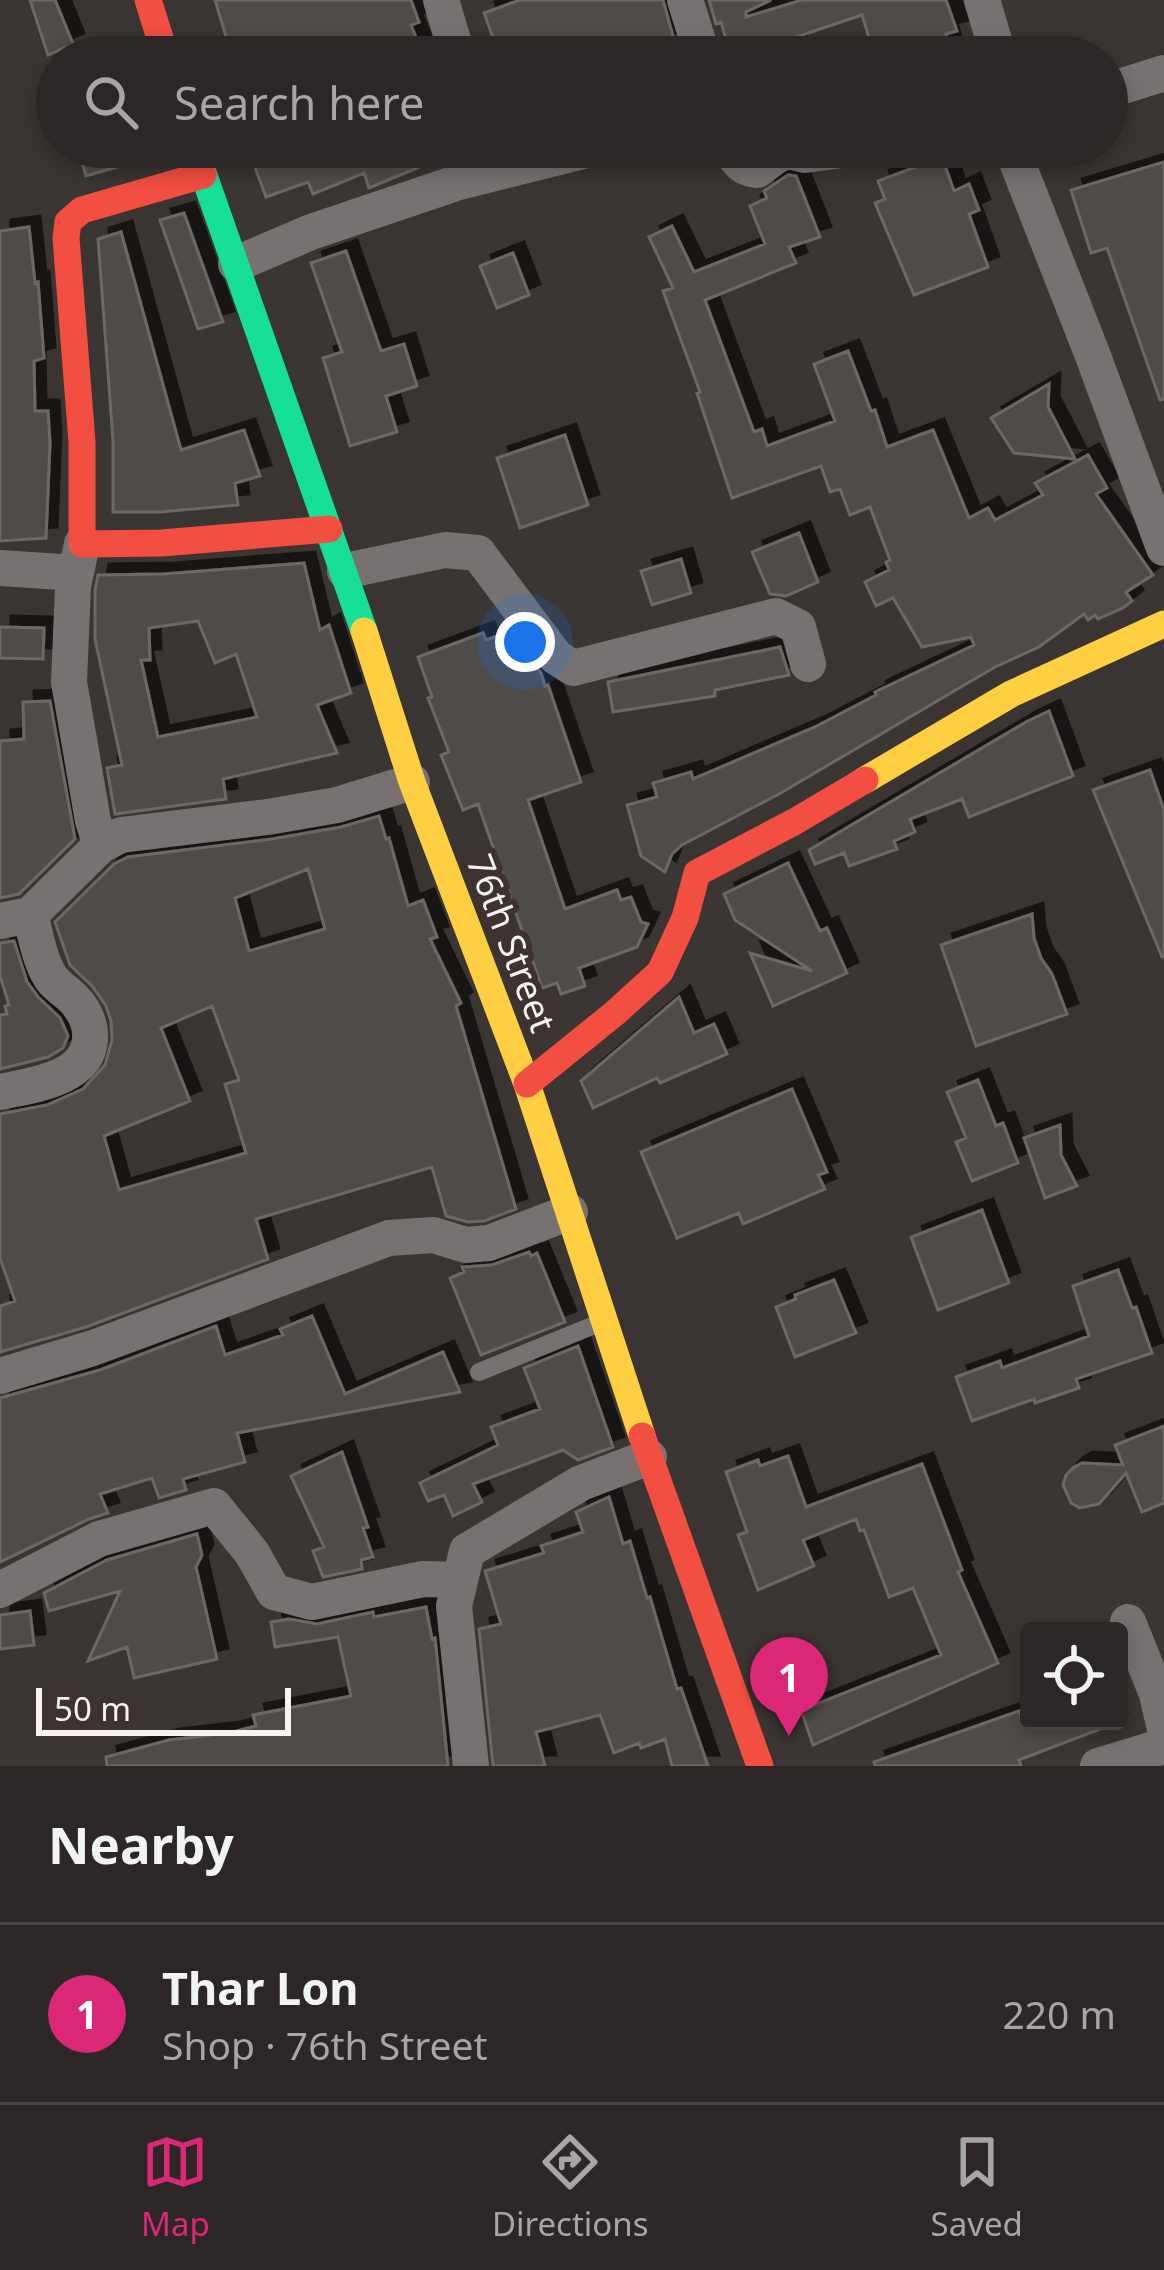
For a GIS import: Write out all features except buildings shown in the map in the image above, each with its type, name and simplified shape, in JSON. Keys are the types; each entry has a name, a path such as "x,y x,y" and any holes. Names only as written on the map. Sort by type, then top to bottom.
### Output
{"street":[{"path":"148,0 159,36"},
{"path":"441,0 452,36"},
{"path":"685,0 696,36"},
{"path":"982,0 993,36"},
{"path":"1128,85 1164,74"},
{"name":"76th Street","path":"201,168 345,572 412,782 527,1084 649,1457 760,1766"},
{"path":"236,264 311,232 459,182 478,168"},
{"path":"1018,168 1164,548"},
{"path":"101,845 70,682 82,442 68,222 82,210 203,175"},
{"path":"0,568 162,543 329,529"},
{"path":"345,572 445,550 478,553 556,657 573,668 776,616 798,627 808,664"},
{"path":"527,1084 660,972 685,918 698,873 1011,694 1164,624"},
{"path":"0,1092 78,1067 89,1053 91,1030 81,1007 55,984 15,918 101,845 121,835 337,805 412,782"},
{"path":"0,1376 93,1348 389,1238 433,1235 466,1245 489,1243 570,1212"},
{"path":"471,1766 454,1606 467,1551 581,1484 649,1457"},
{"path":"0,1590 99,1539 214,1506 252,1553 274,1592 312,1602 423,1579 460,1580"},
{"path":"1128,1622 1157,1694 1164,1725"},
{"path":"1098,1766 1164,1746"}],"lane":[{"path":"479,1372 605,1321"}],"traffic: fast":[{"path":"201,168 364,631"}],"traffic: slow":[{"path":"865,780 1011,694 1164,624"},
{"path":"364,631 412,782 527,1084 642,1436"}],"traffic: jam":[{"path":"148,0 159,36"},
{"path":"203,175 82,210 68,222 82,442 82,544 162,543 329,529"},
{"path":"527,1084 660,972 685,918 697,873 865,780"},
{"path":"642,1436 760,1766"}],"place":[{"name":"Thar Lon","path":"789,1736"}]}
